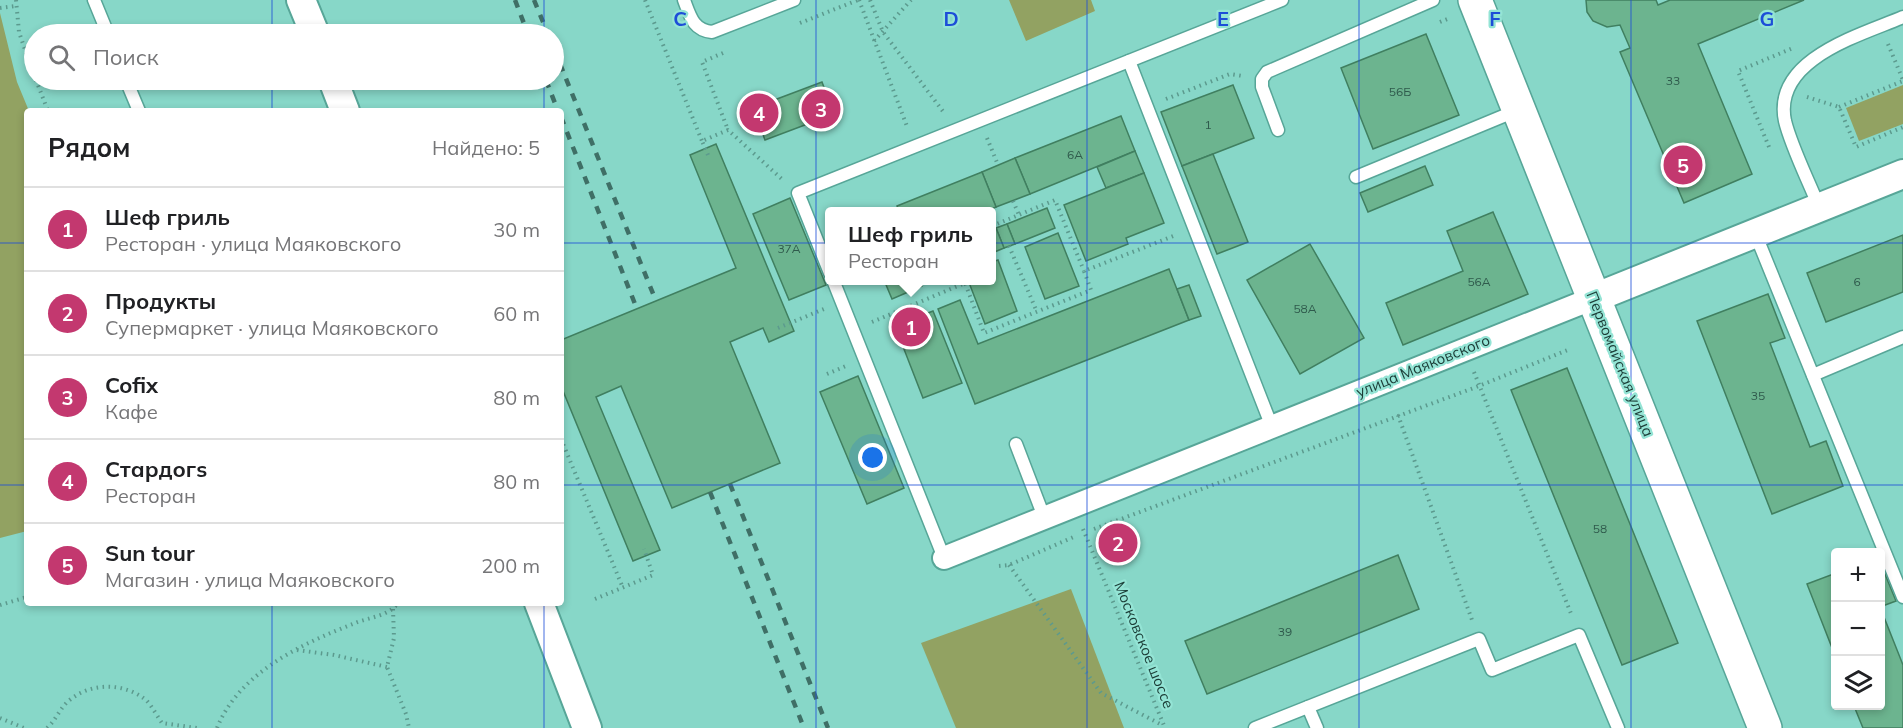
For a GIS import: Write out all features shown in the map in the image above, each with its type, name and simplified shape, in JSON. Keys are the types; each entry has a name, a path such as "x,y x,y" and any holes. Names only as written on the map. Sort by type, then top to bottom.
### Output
{"main road":[{"name":"Первомайская улица","path":"1463,9 1518,110 1760,724"}],"street":[{"path":"301,0 311,24"},
{"path":"337,90 344,108"},
{"name":"улица Маяковского","path":"944,558 1044,516 1903,174"},
{"path":"540,606 587,728"}],"lane":[{"path":"94,0 104,24"},
{"path":"684,0 694,24 702,31 712,32 794,0"},
{"path":"825,260 798,193 1282,0"},
{"path":"1278,130 1262,87 1262,79 1268,72 1432,0"},
{"path":"1819,207 1785,120 1787,91 1797,72 1818,54 1903,17"},
{"path":"1129,61 1272,427"},
{"path":"130,90 138,108"},
{"path":"1356,177 1518,110"},
{"path":"1755,233 1903,597"},
{"path":"835,285 944,558"},
{"path":"1813,375 1903,337"},
{"path":"1016,444 1044,516"},
{"path":"1255,728 1479,639 1492,670 1579,635 1618,728"},
{"path":"1308,707 1317,728"}],"path":[{"path":"16,0 19,32 24,46"},
{"path":"645,0 708,155"},
{"path":"792,26 858,0 915,147"},
{"path":"870,0 882,32 949,120"},
{"path":"874,41 911,0"},
{"path":"0,8 15,6"},
{"path":"1440,22 1463,9"},
{"path":"1787,91 1839,107 1903,80 1881,27"},
{"path":"727,51 702,62 728,130 798,193"},
{"path":"1147,107 1230,74 1262,79"},
{"path":"40,90 47,108"},
{"path":"1839,107 1856,147 1903,127"},
{"path":"980,121 998,165"},
{"path":"702,141 728,130"},
{"path":"965,285 984,333 1091,290 1055,200 996,226"},
{"path":"1013,201 1019,215"},
{"path":"1084,271 1193,229"},
{"path":"1009,246 1036,312"},
{"path":"853,330 957,285"},
{"path":"778,328 842,302"},
{"path":"944,558 988,567 1009,565 1085,532 1479,386 1570,349"},
{"path":"1464,350 1579,635"},
{"path":"1398,415 1479,639"},
{"path":"564,446 623,588"},
{"name":"Московское шоссе","path":"1074,504 1164,727"},
{"path":"596,599 653,575 644,549"},
{"path":"1009,565 1101,693 1164,727"},
{"path":"0,605 24,598"},
{"path":"217,728 221,718 255,676 296,650 329,633 393,609 396,606"},
{"path":"393,609 394,638 387,668 406,714 409,728"},
{"path":"296,650 343,657 387,668"},
{"path":"47,728 71,698 88,689 110,686 130,690 148,702 163,726 197,728"},
{"path":"0,718 24,728"}],"green space":[{"path":"1009,0 1091,0 1095,11 1026,41"},
{"path":"0,13 17,82 28,108 24,108 24,532 0,538"},
{"path":"1903,85 1903,124 1859,141 1846,108"},
{"path":"1071,589 1124,728 956,728 921,643"}],"building":[{"path":"1586,0 1656,0 1658,5 1670,0 1804,0 1698,44 1752,174 1684,203 1620,52 1630,48 1620,25 1607,27 1593,21 1587,12"},
{"path":"1426,34 1459,115 1373,149 1341,68"},
{"path":"822,82 834,114 765,140 753,108"},
{"path":"1233,85 1254,138 1182,166 1161,112"},
{"path":"1121,116 1135,151 1030,194 1015,158"},
{"path":"716,144 794,331 769,342 763,328 730,342 780,463 672,508 621,386 596,397 660,550 633,561 564,393 564,339 736,268 690,155"},
{"path":"1135,151 1144,173 1106,188 1097,167"},
{"path":"1213,154 1248,242 1217,254 1182,166"},
{"path":"1015,158 1030,194 996,207 982,172"},
{"path":"1425,166 1433,185 1368,212 1360,193"},
{"path":"982,172 996,207 897,207"},
{"path":"1144,173 1164,223 1126,238 1128,244 1086,261 1064,205"},
{"path":"790,198 826,285 789,300 753,214"},
{"path":"1047,208 1055,228 1015,244 1007,224"},
{"path":"1493,212 1528,294 1403,345 1386,303 1463,271 1447,231"},
{"path":"1007,224 1015,244 1004,248 996,228"},
{"path":"996,228 1004,248 996,251"},
{"path":"1058,233 1079,286 1045,299 1025,247"},
{"path":"1903,235 1903,292 1826,322 1807,273"},
{"path":"1310,244 1364,338 1300,374 1247,280"},
{"path":"998,260 1017,311 985,324 970,285 996,285 996,261"},
{"path":"1169,269 1189,320 975,404 938,309 960,300 978,344"},
{"path":"886,285 922,285 922,286 892,299"},
{"path":"1189,285 1201,316 1189,320 1177,289"},
{"path":"1768,294 1785,338 1770,343 1810,447 1826,441 1843,486 1772,514 1697,321"},
{"path":"933,311 962,383 923,398 895,326"},
{"path":"1567,368 1678,643 1622,665 1511,390"},
{"path":"858,376 904,488 867,504 820,392"},
{"path":"1127,532 1132,545 1108,555 1103,542"},
{"path":"1398,555 1419,609 1207,694 1185,641"},
{"path":"1885,574 1896,601 1885,605"},
{"path":"1831,575 1831,645 1807,584"},
{"path":"1885,620 1903,665 1903,728 1863,728 1856,710 1885,710"}],"railway":[{"path":"515,0 524,24"},
{"path":"534,0 544,24"},
{"path":"564,74 656,301"},
{"path":"550,90 557,108"},
{"path":"564,125 637,309"},
{"path":"730,484 828,728"},
{"path":"710,492 804,728"}],"place":[{"name":"Cofix","path":"821,109"},
{"name":"Стардогs","path":"759,113"},
{"name":"Sun tour","path":"1683,165"},
{"name":"Шеф гриль","path":"911,327"},
{"name":"Продукты","path":"1118,543"}]}
